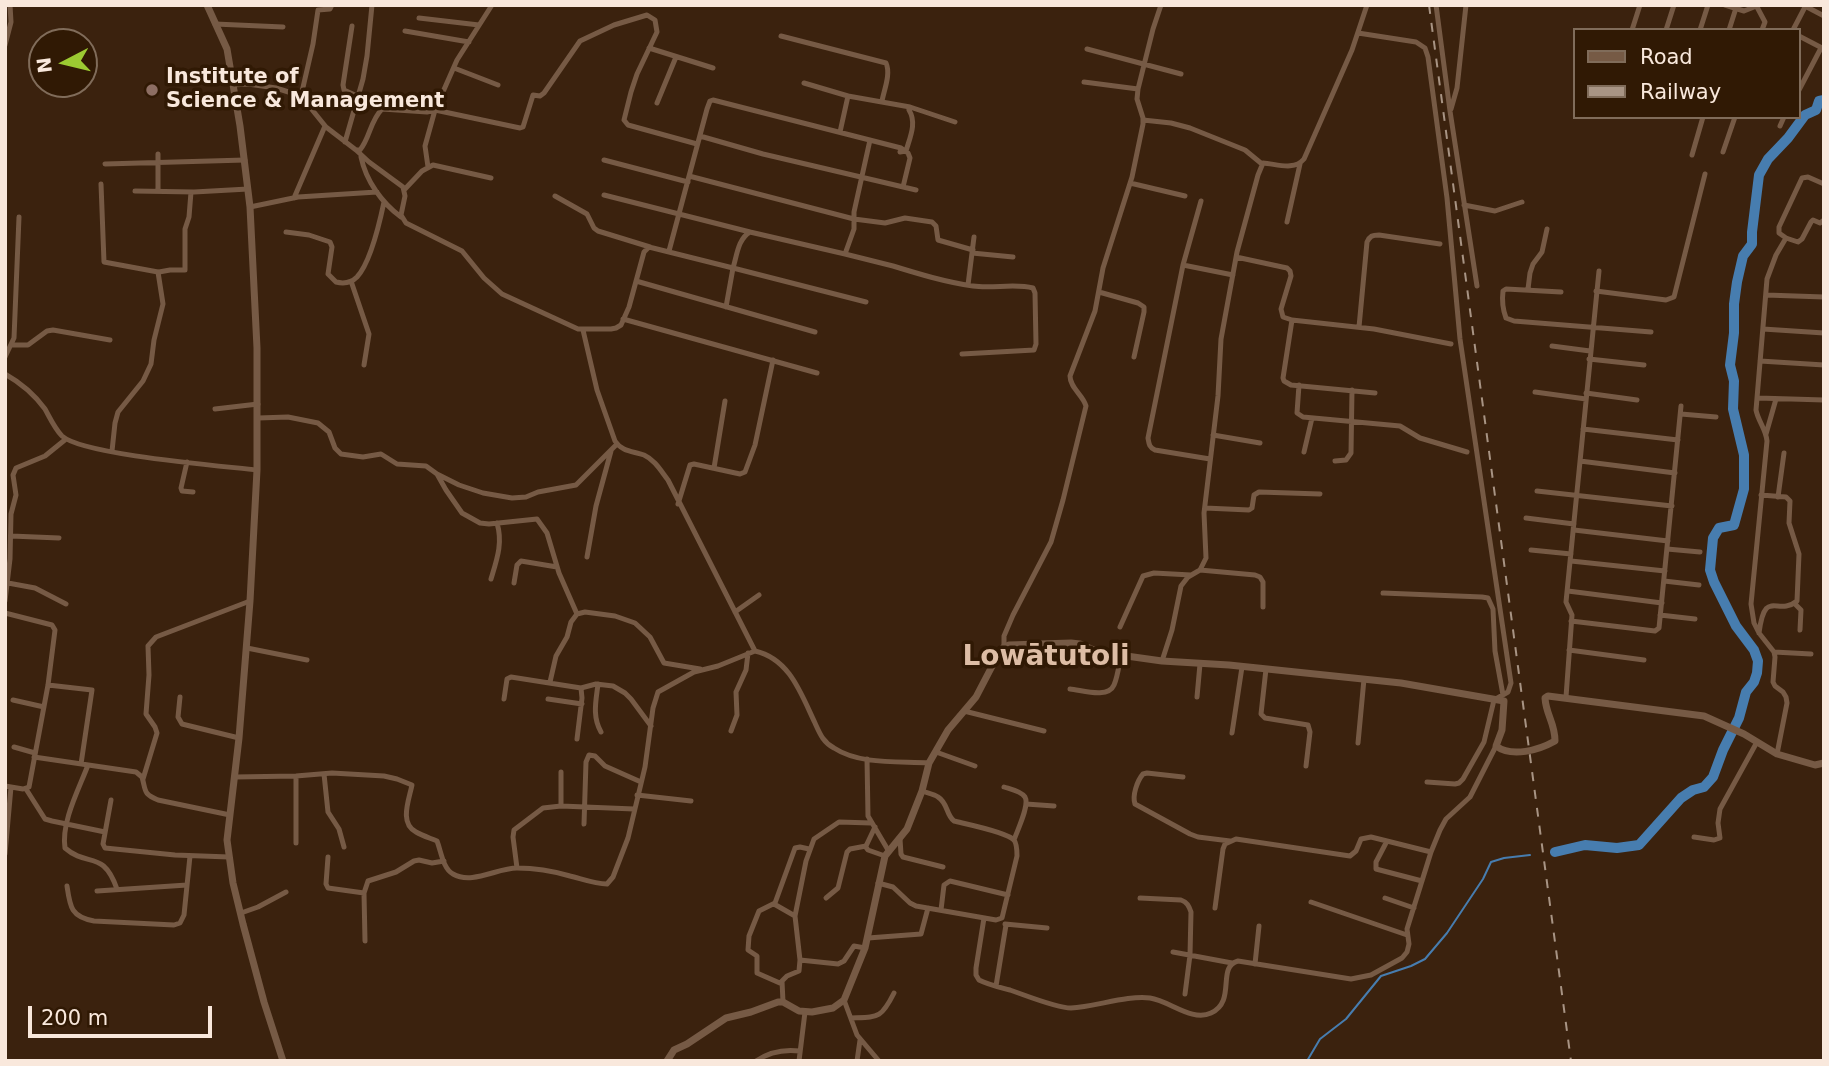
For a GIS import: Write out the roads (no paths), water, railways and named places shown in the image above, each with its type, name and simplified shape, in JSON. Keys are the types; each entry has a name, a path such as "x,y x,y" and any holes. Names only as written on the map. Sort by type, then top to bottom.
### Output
{"street":[{"path":"5,45 11,22 10,5"},
{"path":"207,5 227,49 245,160 253,245 257,348 257,470 250,601 239,738 227,840 241,913 264,1002 283,1061"},
{"path":"301,96 318,10 330,9 332,5"},
{"path":"345,142 367,56 372,5"},
{"path":"428,167 425,146 435,110 454,68 492,5"},
{"path":"1004,647 1004,636 1013,615 1051,542 1086,406 1071,383 1070,376 1091,322 1103,268 1130,183 1143,120 1137,99 1138,89 1161,5"},
{"path":"1287,222 1300,164 1338,84 1367,5"},
{"path":"1436,5 1477,286"},
{"path":"1450,111 1455,98 1466,5"},
{"path":"1633,28 1640,5"},
{"path":"1667,28 1674,5"},
{"path":"1701,28 1708,5"},
{"path":"1725,5 1744,11 1758,6 1765,22 1763,28"},
{"path":"1794,28 1805,6 1824,16"},
{"path":"1730,28 1736,8"},
{"path":"356,150 362,148 373,121 382,109 427,112 435,110 523,127 533,95 542,95 572,51 586,38 614,24 647,15 653,17 657,32 631,92 624,120 628,125 697,144"},
{"path":"419,18 479,25"},
{"path":"215,24 283,27"},
{"path":"352,26 343,85 344,90 357,96"},
{"path":"405,31 469,42"},
{"path":"1357,33 1416,42 1425,48 1428,57 1447,198 1460,338 1511,683 1510,689 1494,700 1484,742 1463,779 1455,784 1427,782"},
{"path":"781,36 886,63 888,74 882,101"},
{"path":"1801,37 1823,48 1801,86"},
{"path":"649,48 713,68"},
{"path":"1087,49 1181,74"},
{"path":"657,103 676,57"},
{"path":"454,68 498,85"},
{"path":"1084,82 1138,89"},
{"path":"804,83 848,96 910,107 955,122"},
{"path":"233,85 276,88 301,96 325,125 405,189 401,218"},
{"path":"840,132 848,96"},
{"path":"669,251 707,109 713,100 903,151 910,158 903,187"},
{"path":"903,151 914,124 909,110"},
{"path":"1692,155 1702,119"},
{"path":"1723,152 1734,119"},
{"path":"1780,126 1783,119"},
{"path":"1143,120 1190,128 1245,150 1262,164 1300,164"},
{"path":"294,198 325,125"},
{"path":"700,136 763,155 916,190"},
{"path":"845,254 853,234 854,212 870,140"},
{"path":"158,154 158,190"},
{"path":"361,156 377,192 408,225 461,251 502,294 568,326 583,330 616,328 621,325 644,252 650,247"},
{"path":"105,164 245,160"},
{"path":"604,160 854,219 885,223 905,218 932,222 936,226 938,240 973,251 1013,257"},
{"path":"1200,570 1206,558 1205,508 1222,339 1236,257 1262,164"},
{"path":"405,189 428,167 438,165 491,178"},
{"path":"1597,292 1666,300 1674,297 1705,174"},
{"path":"1824,184 1805,176 1800,180 1779,227 1779,233 1786,239 1798,242 1813,220 1820,223 1824,220"},
{"path":"1130,183 1185,195"},
{"path":"101,184 104,262 159,272 186,268 185,233 191,192"},
{"path":"135,191 248,189"},
{"path":"250,207 294,198 377,192"},
{"path":"604,195 845,254 934,279 995,288 1033,288 1035,348 1028,351 962,354"},
{"path":"555,196 587,214 598,230 650,247 866,302"},
{"path":"1201,201 1183,265 1149,444 1155,450 1210,459"},
{"path":"286,232 309,234 330,242 332,247 328,274 341,284 351,281 357,278 364,265 384,202"},
{"path":"1464,205 1495,211 1522,202"},
{"path":"5,357 12,345 15,318 19,217"},
{"path":"1528,289 1530,273 1542,253 1547,229"},
{"path":"726,307 741,240 750,232"},
{"path":"1359,327 1369,237 1380,234 1440,244"},
{"path":"968,285 974,237"},
{"path":"1766,434 1756,410 1767,279 1786,239"},
{"path":"1236,257 1289,269 1290,276 1281,313 1285,318 1359,327 1451,344"},
{"path":"1183,265 1233,275"},
{"path":"1566,697 1571,611 1566,602 1599,271"},
{"path":"111,451 118,412 143,381 152,364 154,340 163,304 159,272"},
{"path":"351,281 369,334 363,365"},
{"path":"636,281 815,332"},
{"path":"1561,292 1510,288 1503,291 1504,314 1509,320 1651,332"},
{"path":"1099,292 1144,307 1134,357"},
{"path":"1766,295 1824,297"},
{"path":"623,319 817,373"},
{"path":"1292,320 1283,378 1287,383 1375,393"},
{"path":"12,345 28,345 47,331 53,330 110,340"},
{"path":"583,330 597,390 617,444 624,450 646,456 668,480 735,612 751,652 736,692 737,715 731,731"},
{"path":"1763,330 1824,333"},
{"path":"1552,346 1590,351"},
{"path":"1590,359 1644,365"},
{"path":"678,504 690,465 740,474 745,472 755,445 773,360"},
{"path":"1760,361 1824,365"},
{"path":"5,374 32,394 66,439 79,444 111,451 257,470"},
{"path":"1299,386 1297,413 1303,417 1400,426 1420,438 1467,452"},
{"path":"1335,461 1346,460 1351,453 1352,390"},
{"path":"1535,392 1637,400"},
{"path":"1758,398 1824,400"},
{"path":"1776,399 1766,434 1751,604 1759,633 1774,652 1773,682 1786,697 1777,754"},
{"path":"714,468 725,401"},
{"path":"215,408 258,404"},
{"path":"1571,621 1655,631 1659,628 1681,406"},
{"path":"1681,414 1716,417"},
{"path":"258,418 288,417 318,423 330,432 335,448 341,454 363,457 382,454 397,464 426,466 459,485 512,498 576,485 617,444"},
{"path":"1304,452 1312,418"},
{"path":"1583,429 1678,440"},
{"path":"1213,435 1260,443"},
{"path":"5,601 12,508 16,495 14,469 44,456 66,439"},
{"path":"587,557 596,506 611,450"},
{"path":"1778,497 1784,453"},
{"path":"1580,461 1675,473"},
{"path":"187,462 181,489 193,492"},
{"path":"438,474 462,513 480,523 534,518 540,520 548,533 557,567 577,614"},
{"path":"1538,491 1672,506"},
{"path":"1205,508 1249,510 1252,508 1254,495 1259,492 1320,494"},
{"path":"1761,495 1786,498 1790,501 1788,523 1799,554 1798,597 1795,604"},
{"path":"1526,518 1668,541"},
{"path":"491,579 500,546 497,523"},
{"path":"10,536 59,538"},
{"path":"1667,549 1700,552"},
{"path":"1531,550 1665,571"},
{"path":"514,583 520,561 557,567"},
{"path":"1162,661 1181,586 1200,570 1260,577 1263,582 1263,607"},
{"path":"1120,627 1143,576 1154,573 1191,575"},
{"path":"1664,581 1699,584"},
{"path":"8,583 40,590 66,604"},
{"path":"1568,591 1662,603"},
{"path":"1384,593 1488,598 1493,609 1495,651 1503,695"},
{"path":"735,612 759,595"},
{"path":"230,815 158,800 149,796 144,789 143,779 157,733 145,712 149,675 148,646 156,637 250,601"},
{"path":"1759,633 1761,618 1766,607 1771,605 1795,604 1801,610 1800,629"},
{"path":"550,682 556,656 567,637 571,622 577,614 585,611 624,618 635,623 646,633 666,664 703,670"},
{"path":"5,613 55,627 48,685 29,787 26,789"},
{"path":"1660,615 1695,619"},
{"path":"667,1061 674,1050 726,1018 783,1002 805,1012 833,1009 844,1000 865,948 886,853 907,829 922,791 929,763 954,721 976,697 996,656 1004,647 1019,644 1071,643 1098,652 1162,661 1401,683 1504,701 1502,730 1496,746 1469,797 1446,818 1431,852 1407,935 1407,952 1402,958 1371,975 1351,979 1238,961 1229,967 1223,1003 1218,1009 1203,1016 1149,998 1064,1007 979,980 976,975 984,918"},
{"path":"247,648 307,660"},
{"path":"1569,650 1644,660"},
{"path":"235,777 324,774 384,776 412,785 406,814 408,824 416,832 437,841 449,871 461,877 517,868 607,884 613,877 624,851 641,782 658,692 694,672 718,666 751,652 762,653 782,665 792,676 824,742 836,750 867,759 929,763"},
{"path":"1774,652 1811,654"},
{"path":"1070,689 1104,693 1110,691 1121,655"},
{"path":"1197,697 1200,663"},
{"path":"1232,733 1242,667"},
{"path":"1266,669 1261,714 1265,718 1308,725 1310,732 1307,766"},
{"path":"503,699 507,679 511,677 581,688 598,684 613,686 625,693 650,726"},
{"path":"1358,743 1364,679"},
{"path":"598,684 595,713 601,732"},
{"path":"48,685 92,690 84,765 64,839 66,849 106,867 117,889"},
{"path":"577,739 582,704 581,688"},
{"path":"1496,746 1502,750 1521,751 1540,749 1555,741 1555,730 1546,708 1545,698 1548,696 1704,716 1723,723 1777,754 1815,765 1824,763"},
{"path":"180,698 178,717 181,724 239,738"},
{"path":"548,699 582,704"},
{"path":"13,700 44,707"},
{"path":"964,710 1044,731"},
{"path":"1693,837 1714,840 1720,838 1720,809 1757,742"},
{"path":"14,747 35,755 136,772 143,779"},
{"path":"936,752 975,766"},
{"path":"584,824 586,762 589,755 595,756 604,766 641,782"},
{"path":"867,759 867,809 886,853"},
{"path":"561,772 561,806"},
{"path":"324,774 328,813 340,829 344,846"},
{"path":"1183,777 1143,774 1133,800 1135,804 1190,834 1230,841"},
{"path":"296,776 296,843"},
{"path":"5,853 8,787 26,789 46,818 105,832"},
{"path":"1000,920 1017,856 1014,840 1026,804 1021,793 1004,787"},
{"path":"922,791 938,797 946,806 948,816 954,821 1014,840"},
{"path":"637,795 691,801"},
{"path":"111,800 103,846 108,850 229,857"},
{"path":"1026,804 1054,806"},
{"path":"517,868 514,830 544,808 561,806 634,809"},
{"path":"783,1002 784,978 799,971 794,916 814,839 839,822 873,825"},
{"path":"865,846 873,825"},
{"path":"1215,908 1223,849 1225,844 1236,839 1350,856 1356,851 1361,839 1366,837 1431,852"},
{"path":"900,839 903,857 943,867"},
{"path":"1387,841 1376,862 1376,869 1422,881"},
{"path":"865,846 869,850 886,853"},
{"path":"826,898 838,888 847,852 865,846"},
{"path":"782,984 757,973 757,956 751,953 747,946 749,936 759,911 774,904 795,848 810,849"},
{"path":"181,929 190,856"},
{"path":"328,858 328,888 364,893"},
{"path":"365,941 364,893 370,879 396,872 419,860 432,863 444,860"},
{"path":"941,910 944,884 950,881 1008,895"},
{"path":"878,883 897,889 910,904 1000,920 1006,925 1047,928"},
{"path":"97,891 187,885"},
{"path":"67,886 73,911 86,919 174,925 183,919"},
{"path":"241,913 286,892"},
{"path":"1140,898 1181,900 1186,902 1191,912 1190,955 1185,994"},
{"path":"1385,898 1414,908"},
{"path":"1311,902 1407,935"},
{"path":"774,904 794,916"},
{"path":"868,937 921,933 928,908"},
{"path":"996,986 1006,925"},
{"path":"1255,964 1259,926"},
{"path":"800,960 838,964 844,961 854,946 865,948"},
{"path":"1173,952 1233,963"},
{"path":"851,1018 876,1019 887,1008 894,993"},
{"path":"844,1000 860,1040 879,1061"},
{"path":"799,1061 805,1012"},
{"path":"857,1061 860,1040"},
{"path":"756,1061 777,1052 800,1051"}],"waterway":[{"path":"1555,852 1585,845 1617,848 1639,845 1681,798 1704,787 1713,777 1739,718 1746,692 1754,682 1758,661 1754,650 1736,626 1710,570 1713,538 1719,528 1734,525 1744,489 1744,455 1733,409 1734,381 1730,365 1734,304 1743,256 1752,244 1759,175 1768,159 1805,115 1816,110 1819,101 1824,100"},
{"path":"1307,1061 1320,1039 1346,1019 1381,976 1425,959 1447,933 1483,879 1491,862 1530,855"}],"railway":[{"path":"1429,5 1571,1061"}],"place":[{"name":"Institute of Science & Management","path":"152,90"}],"district":[{"name":"Lowātutoli","path":"1046,658"}]}
